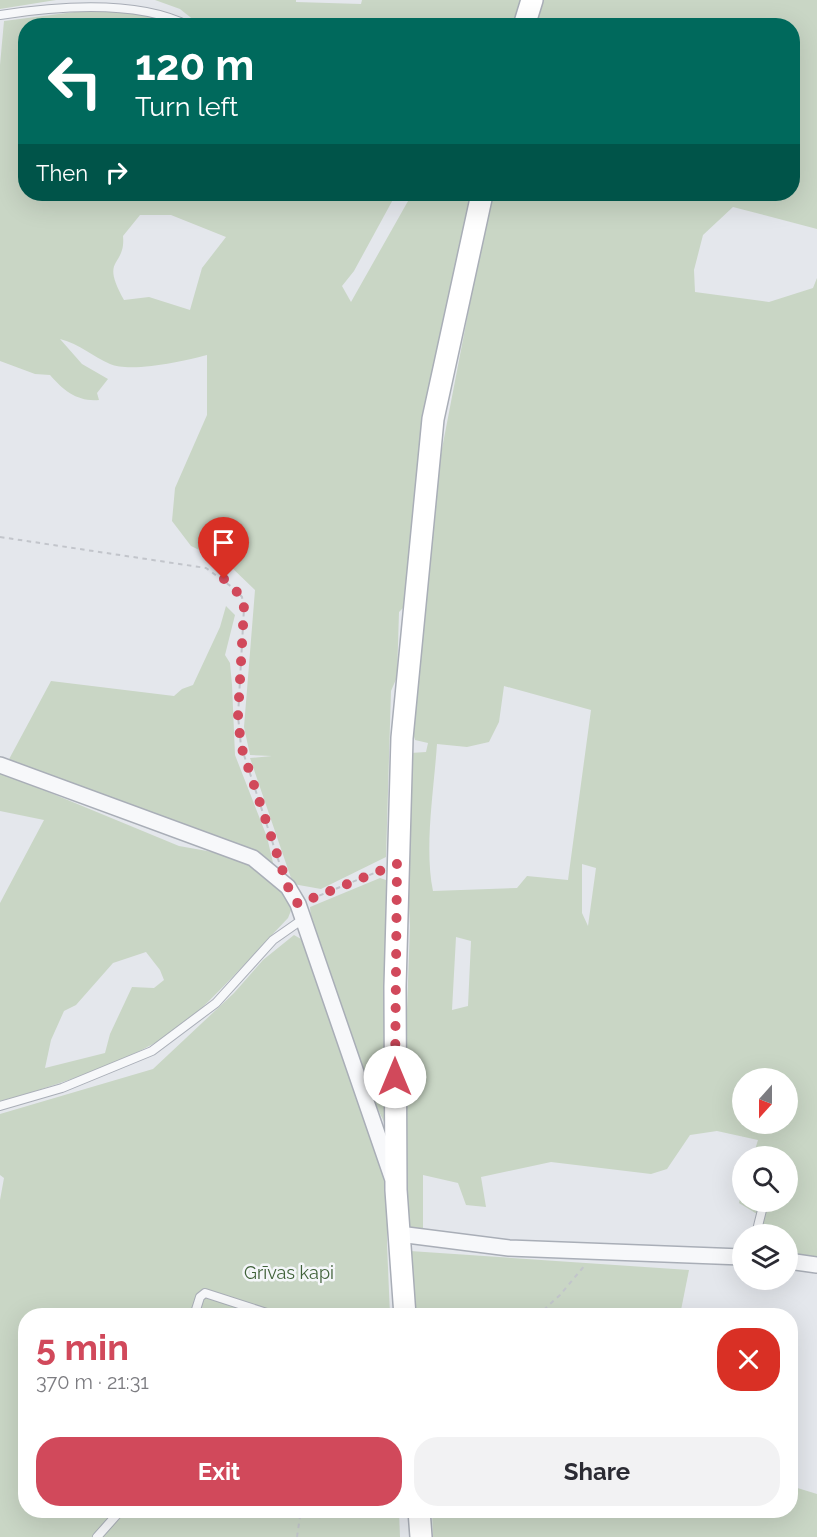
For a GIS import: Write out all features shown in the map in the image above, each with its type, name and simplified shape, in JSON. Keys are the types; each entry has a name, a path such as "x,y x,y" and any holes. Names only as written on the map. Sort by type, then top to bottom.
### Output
{"main road":[{"path":"526,18 532,0"},
{"path":"404,1308 396,1190 395,987 402,738 433,419 480,201"},
{"path":"420,1518 421,1537"}],"street":[{"path":"0,765 253,858 288,887 298,904 396,1190"},
{"path":"399,1239 509,1248 732,1257"},
{"path":"798,1263 817,1265"}],"lane":[{"path":"0,15 94,1 173,13 179,18"},
{"path":"0,1106 62,1088 152,1051 216,1003 273,940 303,919"},
{"path":"197,1308 200,1297 205,1293 251,1308"},
{"path":"97,1537 114,1518"}],"path":[{"path":"0,537 206,568 242,597 244,608 238,716 241,746 288,887"},
{"path":"298,904 397,864"},
{"path":"546,1308 586,1264 602,1252"},
{"path":"297,1537 300,1518"}],"green space":[{"path":"0,0 56,0 0,9"},
{"path":"155,0 296,0 296,2 361,4 362,0 525,0 520,18 191,18 180,9"},
{"path":"540,0 817,0 817,229 733,207 703,235 694,270 695,292 769,302 813,288 817,278 817,1261 798,1259 798,1224 754,1224 757,1214 754,1212 798,1212 798,1146 756,1146 758,1140 717,1131 690,1135 667,1169 651,1174 551,1162 481,1177 486,1207 466,1205 458,1183 423,1175 423,1233 409,1230 402,1150 410,926 407,870 410,753 426,752 428,743 415,740 411,727 440,459 490,201 800,201 800,18 535,18","holes":["504,686 591,710 568,880 527,876 517,888 433,891 429,856 437,744 467,747 489,742 499,722","582,864 596,868 588,926 582,913","456,937 471,941 468,1006 452,1010"]},
{"path":"136,9 161,18 27,18 90,10"},
{"path":"18,19 18,201 392,201 354,271 342,286 351,302 408,201 471,201 418,479 404,607 399,612 397,677 391,691 386,857 321,889 293,884 250,758 272,756 250,755 244,727 255,590 228,564 191,546 172,521 175,488 207,415 207,355 144,367 119,366 110,364 60,339 82,364 108,379 97,393 99,400 84,399 72,394 50,375 35,374 0,361 0,65 4,21","holes":["140,215 171,215 226,237 202,268 190,310 149,297 124,300 117,286 113,269 121,253 123,236"]},
{"path":"226,606 235,615 225,655 230,663 235,755 267,837 274,867 7,763 51,681 174,696 182,689 193,685 220,627"},
{"path":"0,772 179,846 241,857 274,881 292,908 288,918 225,985 199,1011 167,1036 96,1070 0,1101 0,903 44,820 0,811","holes":["146,952 160,970 164,980 154,988 132,987 110,1034 105,1053 45,1068 51,1040 64,1011 76,1005 113,963"]},
{"path":"380,878 386,880 384,1122 358,1067 311,919 310,907"},
{"name":"Grīvas kapi","path":"294,935 308,943 388,1179 387,1244 390,1308 18,1308 18,1518 399,1518 400,1537 0,1537 0,1200 4,1178 0,1175 0,1114 153,1069 234,993 263,960"},
{"path":"410,1251 689,1270 681,1308 415,1308"},
{"path":"798,1488 817,1494 817,1537 433,1537 432,1518 798,1518"}],"route":[{"path":"224,579 242,597 244,608 238,716 241,746 288,887 298,904 397,864 395,1077"}]}
